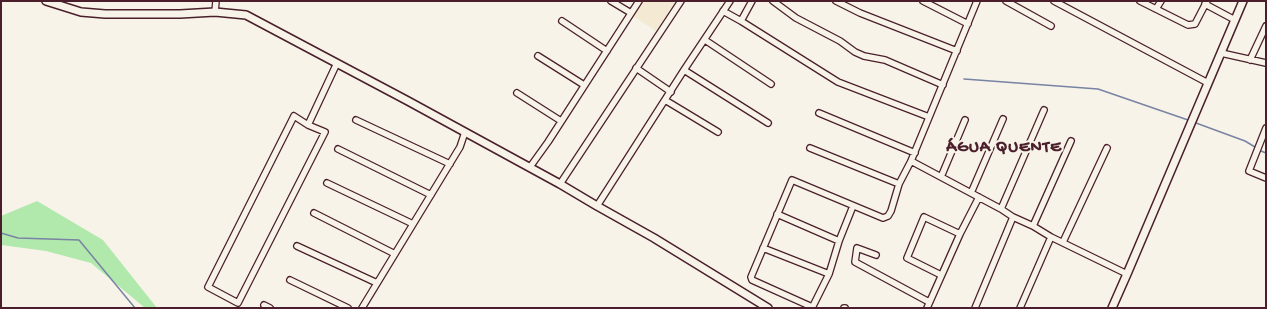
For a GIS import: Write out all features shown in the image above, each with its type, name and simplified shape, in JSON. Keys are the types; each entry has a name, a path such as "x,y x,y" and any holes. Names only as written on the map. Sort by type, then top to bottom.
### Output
{"street":[{"path":"46,1 81,12 105,14 180,14 215,12 246,15 530,167 654,238 768,308"},
{"path":"215,12 216,1"},
{"path":"611,1 631,13"},
{"path":"530,167 638,1"},
{"path":"560,184 681,1"},
{"path":"597,206 730,1"},
{"path":"740,21 752,1"},
{"path":"773,1 796,18 840,41 855,52 864,56 885,60 943,85"},
{"path":"836,1 860,13 956,51"},
{"path":"923,1 968,24"},
{"path":"853,206 839,241 829,274 812,307 752,280 751,277 792,180 883,218 886,217 891,211 899,184 911,161 930,117 977,1"},
{"path":"1006,1 1051,26"},
{"path":"1054,1 1208,83"},
{"path":"1140,1 1188,25 1195,24 1206,3 1235,20"},
{"path":"1156,9 1161,1"},
{"path":"1112,308 1243,1"},
{"path":"723,11 838,82 930,117"},
{"path":"562,21 606,51"},
{"path":"1250,60 1266,26"},
{"path":"705,40 771,84"},
{"path":"1221,53 1266,63"},
{"path":"538,56 584,85"},
{"path":"308,125 337,63"},
{"path":"636,68 671,92"},
{"path":"684,70 768,123"},
{"path":"517,93 561,121"},
{"path":"665,100 718,132"},
{"path":"1001,209 1044,110"},
{"path":"819,113 914,153"},
{"path":"294,116 308,125 325,132 238,303 208,287 294,116"},
{"path":"971,193 1003,119"},
{"path":"356,120 450,164"},
{"path":"941,177 965,120"},
{"path":"1266,128 1249,171 1266,178"},
{"path":"362,308 460,148 465,132"},
{"path":"1033,226 1070,141"},
{"path":"810,148 899,184"},
{"path":"1063,242 1107,148"},
{"path":"338,149 431,195"},
{"path":"911,161 1051,237 1127,274"},
{"path":"327,182 413,224"},
{"path":"876,255 857,248 855,262 928,305 960,234 979,197"},
{"path":"314,213 395,254"},
{"path":"777,214 839,241"},
{"path":"941,275 906,258 924,217 960,234"},
{"path":"975,308 1013,217"},
{"path":"1020,308 1051,237"},
{"path":"297,246 377,283"},
{"path":"763,248 829,274"},
{"path":"290,280 348,308"}],"shaded area":[{"path":"643,1 676,1 656,31 633,16"}],"green space":[{"path":"37,201 103,240 157,308 145,308 91,263 46,251 1,245 1,216"}],"waterway":[{"path":"964,79 1098,89 1188,120"},
{"path":"1196,123 1245,141 1255,147"},
{"path":"1261,151 1266,153"},
{"path":"1,233 18,238 79,240 135,308"}],"district":[{"name":"ÁGUA QUENTE","path":"1004,148"}]}
